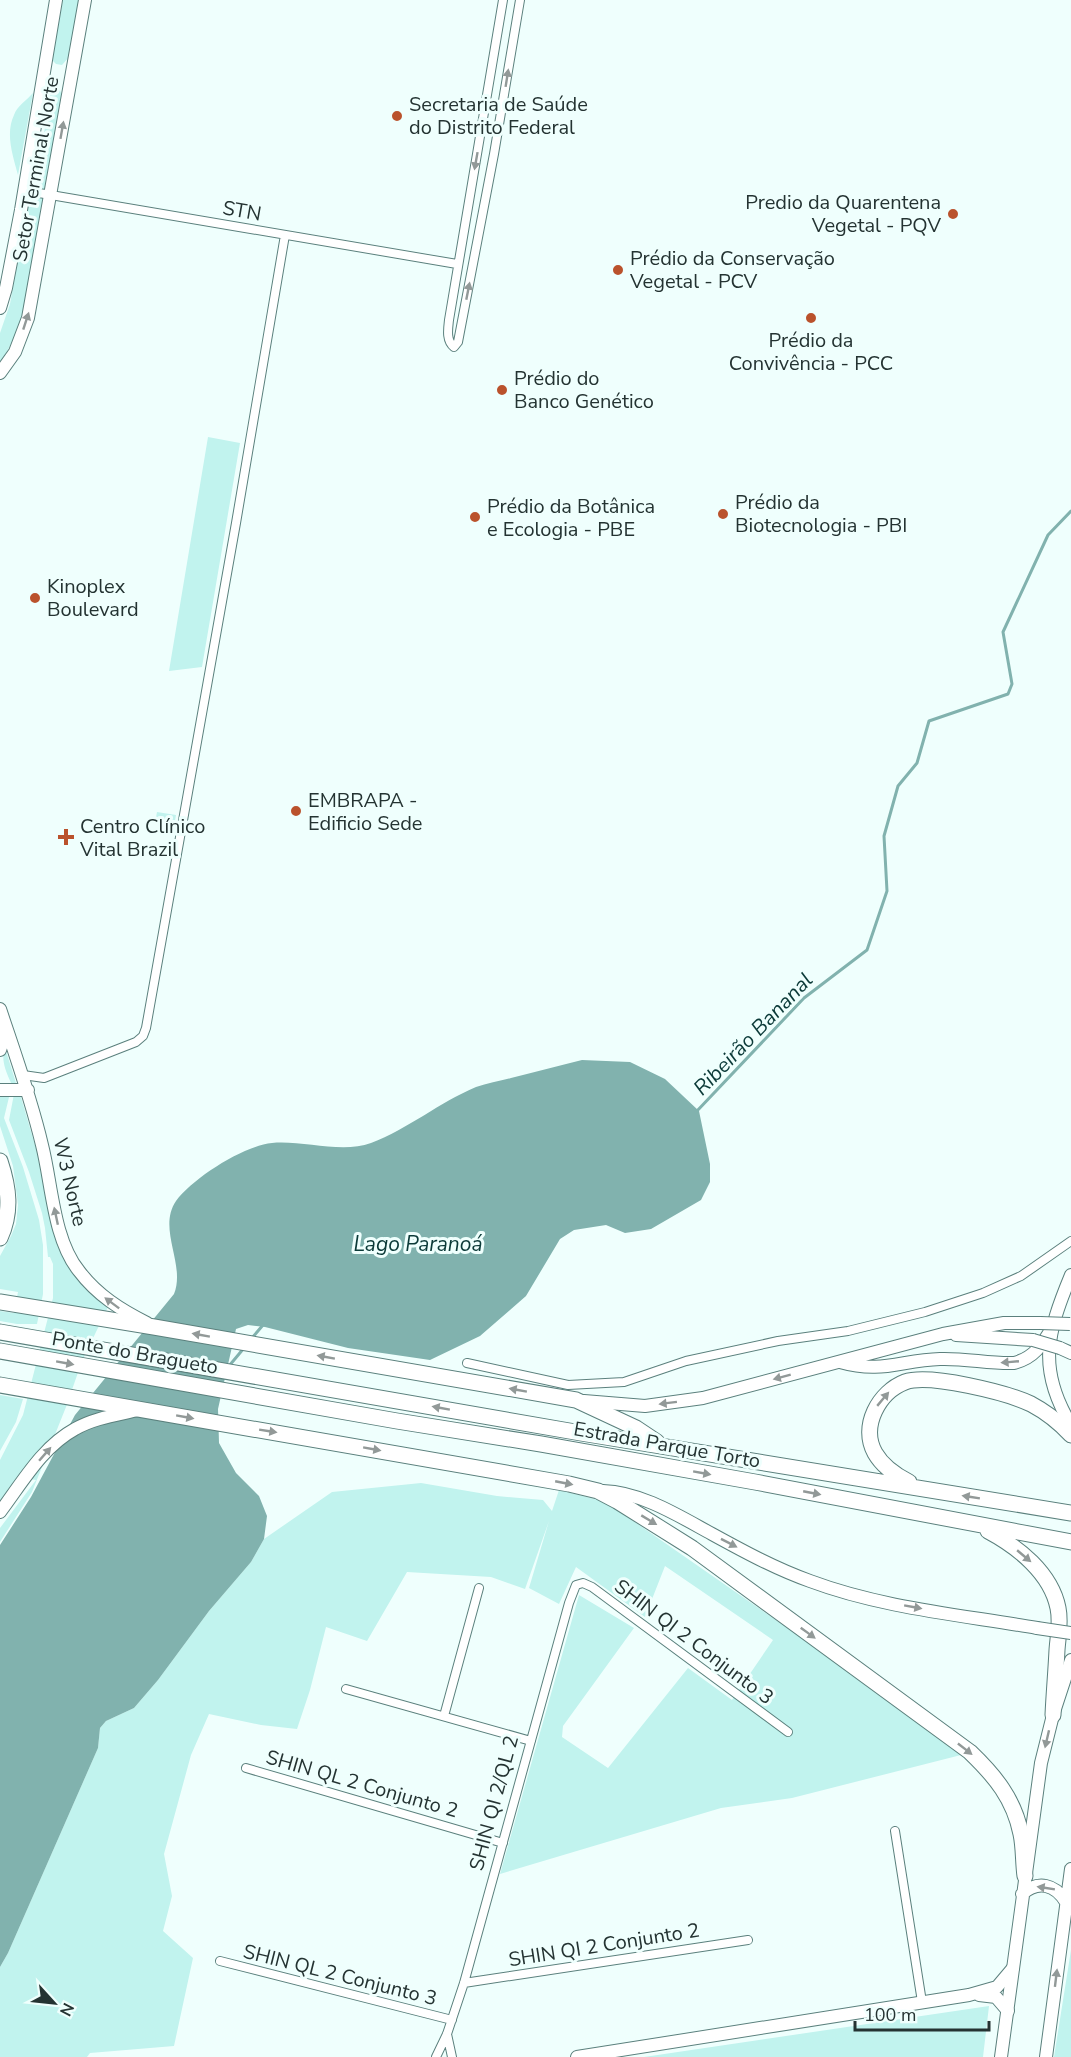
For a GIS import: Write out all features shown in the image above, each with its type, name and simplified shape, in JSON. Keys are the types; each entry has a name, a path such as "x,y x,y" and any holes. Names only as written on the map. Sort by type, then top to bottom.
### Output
{"highway":[{"path":"0,1161 9,1198 7,1220 0,1238"},
{"path":"0,1302 576,1400 636,1428 662,1446"},
{"name":"Ponte do Bragueto","path":"7,1333 258,1376"},
{"name":"Ponte do Bragueto","path":"4,1352 255,1395"},
{"name":"Estrada Parque Torto","path":"258,1376 662,1446 1070,1513"},
{"path":"923,1489 891,1472 875,1453 870,1441 873,1412 881,1399 893,1388 907,1381 935,1380 1009,1396 1044,1412 1071,1435"},
{"path":"0,1385 558,1482 598,1491 648,1519 692,1548 970,1752 1000,1783 1014,1811 1022,1840 1025,1876"},
{"name":"Estrada Parque Torto","path":"255,1395 552,1446 1068,1542"},
{"path":"975,1524 1000,1537 1035,1565 1053,1593 1058,1608 1059,1624 1053,1715"}],"main road":[{"name":"Setor Terminal Norte","path":"0,308 6,288 26,182 56,0"},
{"name":"Setor Terminal Norte","path":"0,373 15,352 28,318 85,0"},
{"path":"0,1050 3,1041 2,1015"},
{"name":"W3 Norte","path":"2,1015 28,1090 43,1148 58,1226 66,1249 78,1270 103,1296 123,1311 154,1327"},
{"path":"0,1090 28,1090"},
{"path":"1071,1275 1060,1301 1048,1351 1049,1371 1060,1407 1071,1425"},
{"path":"576,1400 645,1406 676,1402 725,1393 943,1334 1004,1323 1070,1324"},
{"path":"839,1361 867,1368 941,1359 1014,1363 1026,1360 1032,1355 1053,1328"},
{"path":"943,1334 1033,1340 1066,1350"},
{"path":"0,1512 37,1463 63,1436 102,1418 141,1410"},
{"path":"598,1491 618,1493 647,1502 782,1569 843,1593 1071,1633"},
{"path":"1002,2057 1041,1763 1053,1715 1071,1660"},
{"path":"1046,2057 1071,1869"},
{"path":"1022,1894 1032,1887 1047,1886 1056,1890 1066,1902"},
{"path":"577,2057 969,1995 997,1986 1013,1968"},
{"path":"969,1995 996,1997 1008,2011"}],"street":[{"path":"503,0 448,330 450,343 454,347 458,342 478,240 520,0"},
{"name":"STN","path":"26,182 35,191 50,195 458,264"},
{"path":"28,1090 33,1089 44,1078 136,1041 146,1028 285,235"},
{"path":"23,1075 44,1078"},
{"path":"467,1363 568,1385 624,1382 686,1360 778,1341 848,1331 925,1312 983,1293 1021,1276 1067,1248 1071,1241"},
{"name":"SHIN QI 2 Conjunto 3","path":"579,1584 583,1583 592,1587 788,1732"},
{"name":"SHIN QI 2/QL 2","path":"436,2057 447,2034 464,1983 569,1603 574,1587 579,1584"},
{"path":"444,1716 479,1588"},
{"path":"346,1689 531,1741"},
{"name":"SHIN QL 2 Conjunto 2","path":"246,1768 503,1843"},
{"path":"895,1831 922,2002"},
{"name":"SHIN QI 2 Conjunto 2","path":"464,1983 748,1940"},
{"name":"SHIN QL 2 Conjunto 3","path":"220,1961 452,2020"},
{"path":"447,2034 452,2057"}],"shaded area":[{"path":"63,0 79,0 69,57 62,65 52,60"},
{"path":"54,86 60,90 62,96 46,189 42,190 38,188 37,181 45,127 43,106 49,87"},
{"path":"33,93 18,175 11,145 11,122 17,109"},
{"path":"29,196 44,198 30,284 18,327 0,362 0,333 10,304"},
{"path":"208,437 240,443 202,667 169,671"},
{"path":"157,812 176,815 174,826 155,823"},
{"path":"5,1048 16,1083 12,1085 4,1062"},
{"path":"0,1093 10,1093 4,1118 23,1167 39,1220 43,1245 43,1294 37,1324 0,1321 0,1311 14,1313 18,1292 0,1289 0,1256 16,1224 18,1205 13,1166 0,1126"},
{"path":"14,1094 20,1094 40,1162 52,1226 109,1305 82,1361 32,1492 0,1542 0,1528 36,1480 17,1477 0,1501 0,1460 23,1415 53,1298 53,1264 48,1257 42,1213 9,1120"},
{"path":"0,1395 23,1399 16,1422 0,1451"},
{"path":"421,1483 497,1496 543,1500 552,1511 559,1490 606,1502 783,1625 961,1755 792,1798 721,1808 500,1874 579,1595 634,1628 563,1726 562,1737 608,1768 688,1668 732,1700 773,1640 665,1566 645,1617 576,1567 559,1604 529,1588 549,1521 525,1589 491,1577 407,1572 367,1641 326,1627 310,1690 297,1729 261,1725 209,1714 191,1755 164,1854 172,1896 163,1931 193,1958 174,2046 90,2053 87,2057 0,2057 0,1967 98,1748 100,1728 106,1721 134,1708 158,1680 209,1611 251,1562 264,1539 332,1492"},
{"path":"1071,1950 1071,2057 1054,2057"},
{"path":"989,2006 983,2057 644,2057"}],"water":[{"name":"Lago Paranoá","path":"582,1060 630,1062 665,1079 699,1111 710,1164 710,1182 701,1200 651,1229 625,1233 606,1225 574,1230 560,1239 526,1296 480,1336 430,1360 348,1348 265,1327 248,1325 236,1329 218,1409 219,1443 236,1473 259,1496 267,1516 264,1539 251,1562 209,1611 158,1680 134,1708 106,1721 100,1728 98,1748 0,1967 0,1545 31,1497 75,1415 174,1294 177,1271 169,1223 176,1201 194,1183 219,1164 260,1145 284,1143 335,1147 360,1146 385,1137 476,1087"}],"waterway":[{"name":"Ribeirão Bananal","path":"696,1112 804,998 867,950 887,891 884,836 898,786 917,763 929,721 1008,694 1012,684 1003,632 1048,535 1071,511"},
{"path":"252,1338 263,1325"},
{"path":"229,1366 244,1348"}],"place":[{"name":"Secretaria de Saúde do Distrito Federal","path":"397,116"},
{"name":"Predio da Quarentena Vegetal - PQV","path":"953,214"},
{"name":"Prédio da Conservação Vegetal - PCV","path":"618,270"},
{"name":"Prédio da Convivência - PCC","path":"811,318"},
{"name":"Prédio do Banco Genético","path":"502,390"},
{"name":"Prédio da Biotecnologia - PBI","path":"723,514"},
{"name":"Prédio da Botânica e Ecologia - PBE","path":"475,517"},
{"name":"Kinoplex Boulevard","path":"35,598"},
{"name":"EMBRAPA - Edificio Sede","path":"296,811"},
{"name":"Centro Clínico Vital Brazil","path":"66,837"}]}
